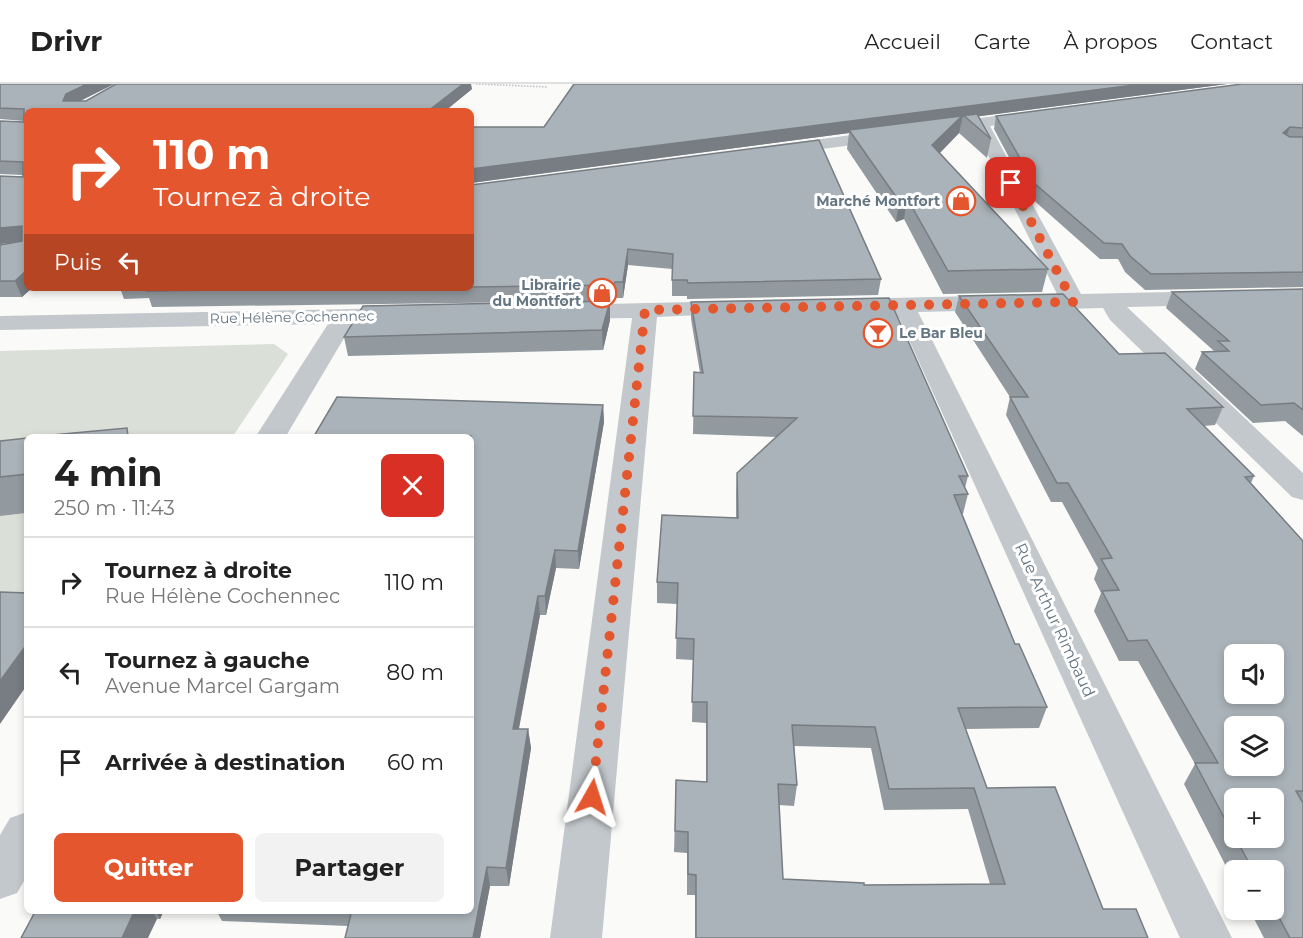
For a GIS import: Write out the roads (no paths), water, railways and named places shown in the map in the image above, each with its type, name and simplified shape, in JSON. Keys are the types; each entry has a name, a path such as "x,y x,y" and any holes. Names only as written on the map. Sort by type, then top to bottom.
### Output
{"street":[{"path":"765,152 1060,113"},
{"path":"980,123 1073,302"},
{"path":"831,306 1303,296"},
{"path":"1111,301 1119,315 1303,490"},
{"name":"Rue Arthur Rimbaud","path":"901,305 912,320 1206,938"},
{"path":"540,312 762,308"},
{"path":"576,938 645,310"},
{"name":"Rue Hélène Cochennec","path":"0,323 425,315"},
{"path":"272,434 345,316"},
{"path":"0,877 24,838"}],"place":[{"name":"Marché Montfort","path":"961,201"},
{"name":"Librairie du Montfort","path":"602,293"},
{"name":"Le Bar Bleu","path":"878,333"}]}
